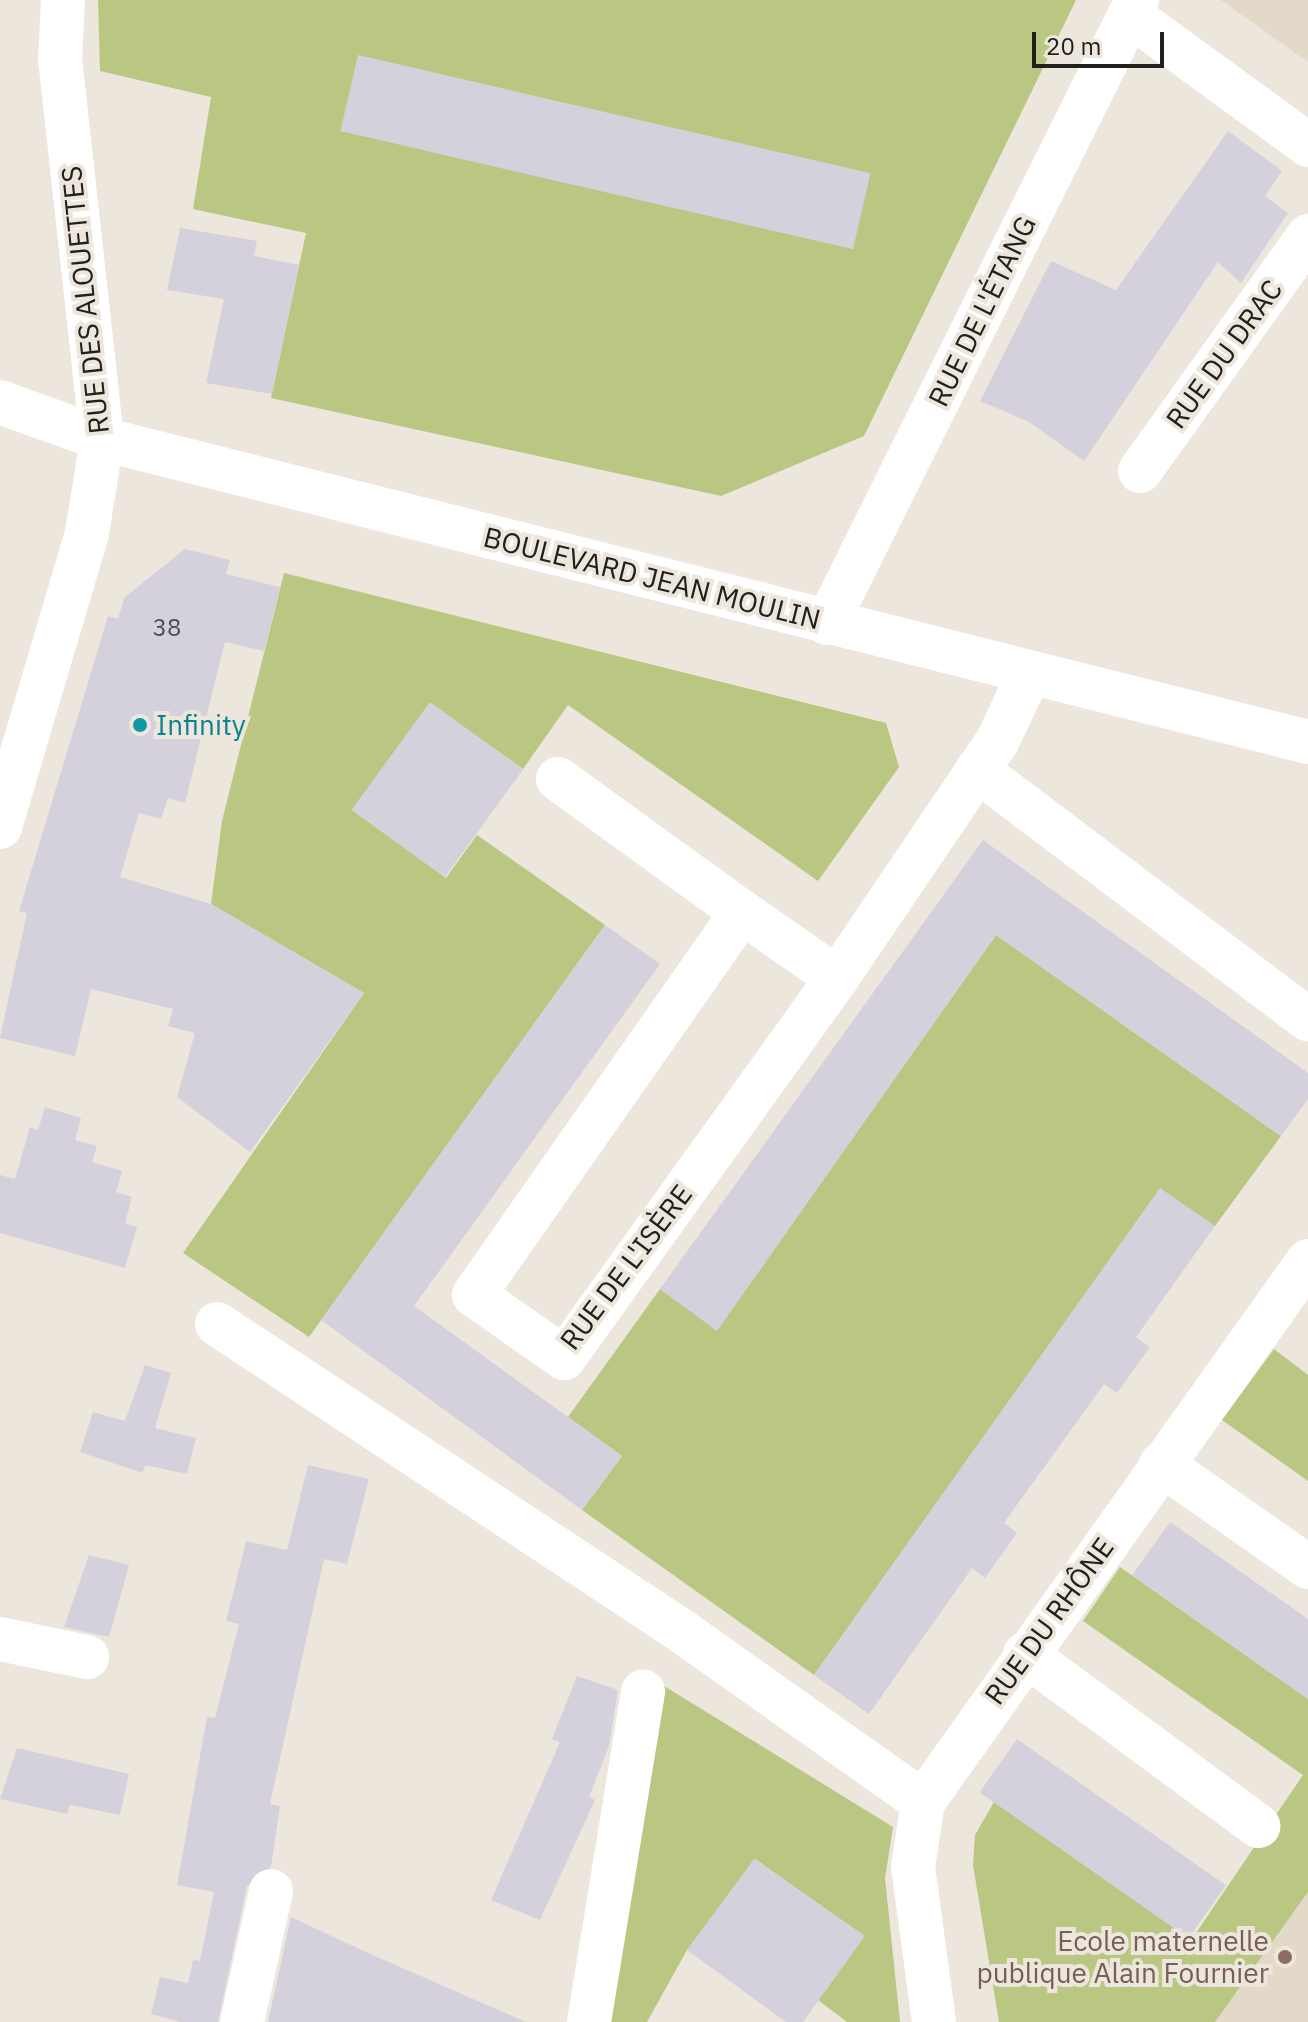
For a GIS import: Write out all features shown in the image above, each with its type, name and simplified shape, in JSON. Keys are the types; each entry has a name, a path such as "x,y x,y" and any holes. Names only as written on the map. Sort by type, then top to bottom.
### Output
{"street":[{"name":"RUE DES ALOUETTES","path":"0,827 87,533 102,439 60,60 63,0"},
{"path":"1134,7 1308,145"},
{"name":"RUE DE L'ÉTANG","path":"827,623 1134,7"},
{"name":"RUE DU DRAC","path":"1140,471 1308,236"},
{"name":"BOULEVARD JEAN MOULIN","path":"0,402 102,439 1308,742"},
{"name":"RUE DE L'ISÈRE","path":"742,912 474,1295 564,1358 837,978 977,770 1029,674"},
{"path":"977,770 1308,1019"},
{"path":"558,779 837,978"},
{"name":"RUE DU RHÔNE","path":"934,2022 913,1867 923,1802 1025,1654 1308,1261"},
{"path":"217,1324 683,1632 923,1802"},
{"path":"1161,1464 1308,1567"},
{"path":"0,1639 87,1657"},
{"path":"1025,1654 1258,1826"},
{"path":"589,2022 643,1691"},
{"path":"242,2022 271,1891"}],"shaded area":[{"path":"1221,0 1308,0 1308,62"},
{"name":"Ecole maternelle publique Alain Fournier","path":"1308,1892 1308,2022 1215,2022"}],"green space":[{"path":"98,0 1076,0 864,436 721,496 271,398 306,233 193,209 211,97 100,71"},
{"path":"284,573 886,723 899,767 818,881 568,705 523,769 430,703 352,810 446,878 477,835 605,925 309,1337 183,1253 364,993 211,904 222,821"},
{"path":"996,935 1281,1136 1215,1226 1160,1189 814,1675 582,1510 622,1456 568,1417 660,1289 717,1330"},
{"path":"1274,1349 1308,1375 1308,1481 1222,1420"},
{"path":"1120,1567 1308,1699 1308,1892 1215,2022 999,2022 973,1865 975,1835 994,1802 1192,1939 1303,1775 1083,1621"},
{"path":"656,1681 893,1827 885,1878 900,2022 847,2022 818,2000 864,1936 755,1859 687,1950 647,2022 603,2022"}],"building":[{"path":"358,55 871,173 853,249 340,131"},
{"path":"1228,131 1282,171 1265,196 1288,213 1241,283 1218,262 1084,461 1029,422 980,401 1051,261 1116,290"},
{"path":"180,228 257,241 254,256 299,265 272,394 206,383 224,299 167,290"},
{"path":"185,549 230,560 226,574 280,587 264,651 225,642 185,803 168,798 161,819 139,813 120,877 211,904 364,993 250,1152 177,1097 195,1033 168,1026 173,1009 91,989 75,1056 0,1038 27,913 19,911 108,616 118,619 124,598"},
{"path":"430,702 523,770 445,877 352,810"},
{"path":"983,840 1308,1073 1308,1099 1281,1136 996,935 717,1331 660,1289"},
{"path":"605,925 660,964 414,1306 622,1456 582,1510 321,1320"},
{"path":"45,1107 81,1118 75,1140 97,1146 92,1162 122,1171 116,1192 132,1197 125,1223 137,1227 125,1268 0,1233 0,1175 15,1179 30,1127 38,1130"},
{"path":"1160,1188 1215,1226 1136,1337 1150,1347 1117,1393 1104,1384 1004,1523 1017,1533 985,1578 972,1568 869,1714 814,1675"},
{"path":"145,1365 171,1373 155,1428 196,1438 187,1474 145,1465 143,1473 80,1452 93,1412 125,1421"},
{"path":"308,1465 369,1479 347,1564 324,1559 270,1804 280,1806 271,1867 247,1886 218,2022 181,2022 151,2014 160,1977 188,1983 193,1960 200,1961 214,1892 177,1885 207,1717 215,1718 239,1624 226,1621 246,1541 287,1550"},
{"path":"1170,1522 1308,1619 1308,1699 1132,1575"},
{"path":"89,1555 129,1565 109,1637 64,1627"},
{"path":"577,1676 618,1690 609,1746 589,1797 595,1800 540,1920 491,1900 560,1742 552,1739"},
{"path":"1017,1739 1226,1885 1189,1939 980,1792"},
{"path":"17,1748 129,1774 120,1815 70,1805 67,1814 0,1799"},
{"path":"754,1859 865,1936 803,2022 786,2022 687,1950"},
{"path":"291,1917 368,1953 526,2022 268,2022"}],"place":[{"name":"Infinity","path":"140,725"},
{"name":"Ecole maternelle publique Alain Fournier","path":"1285,1957"}]}
